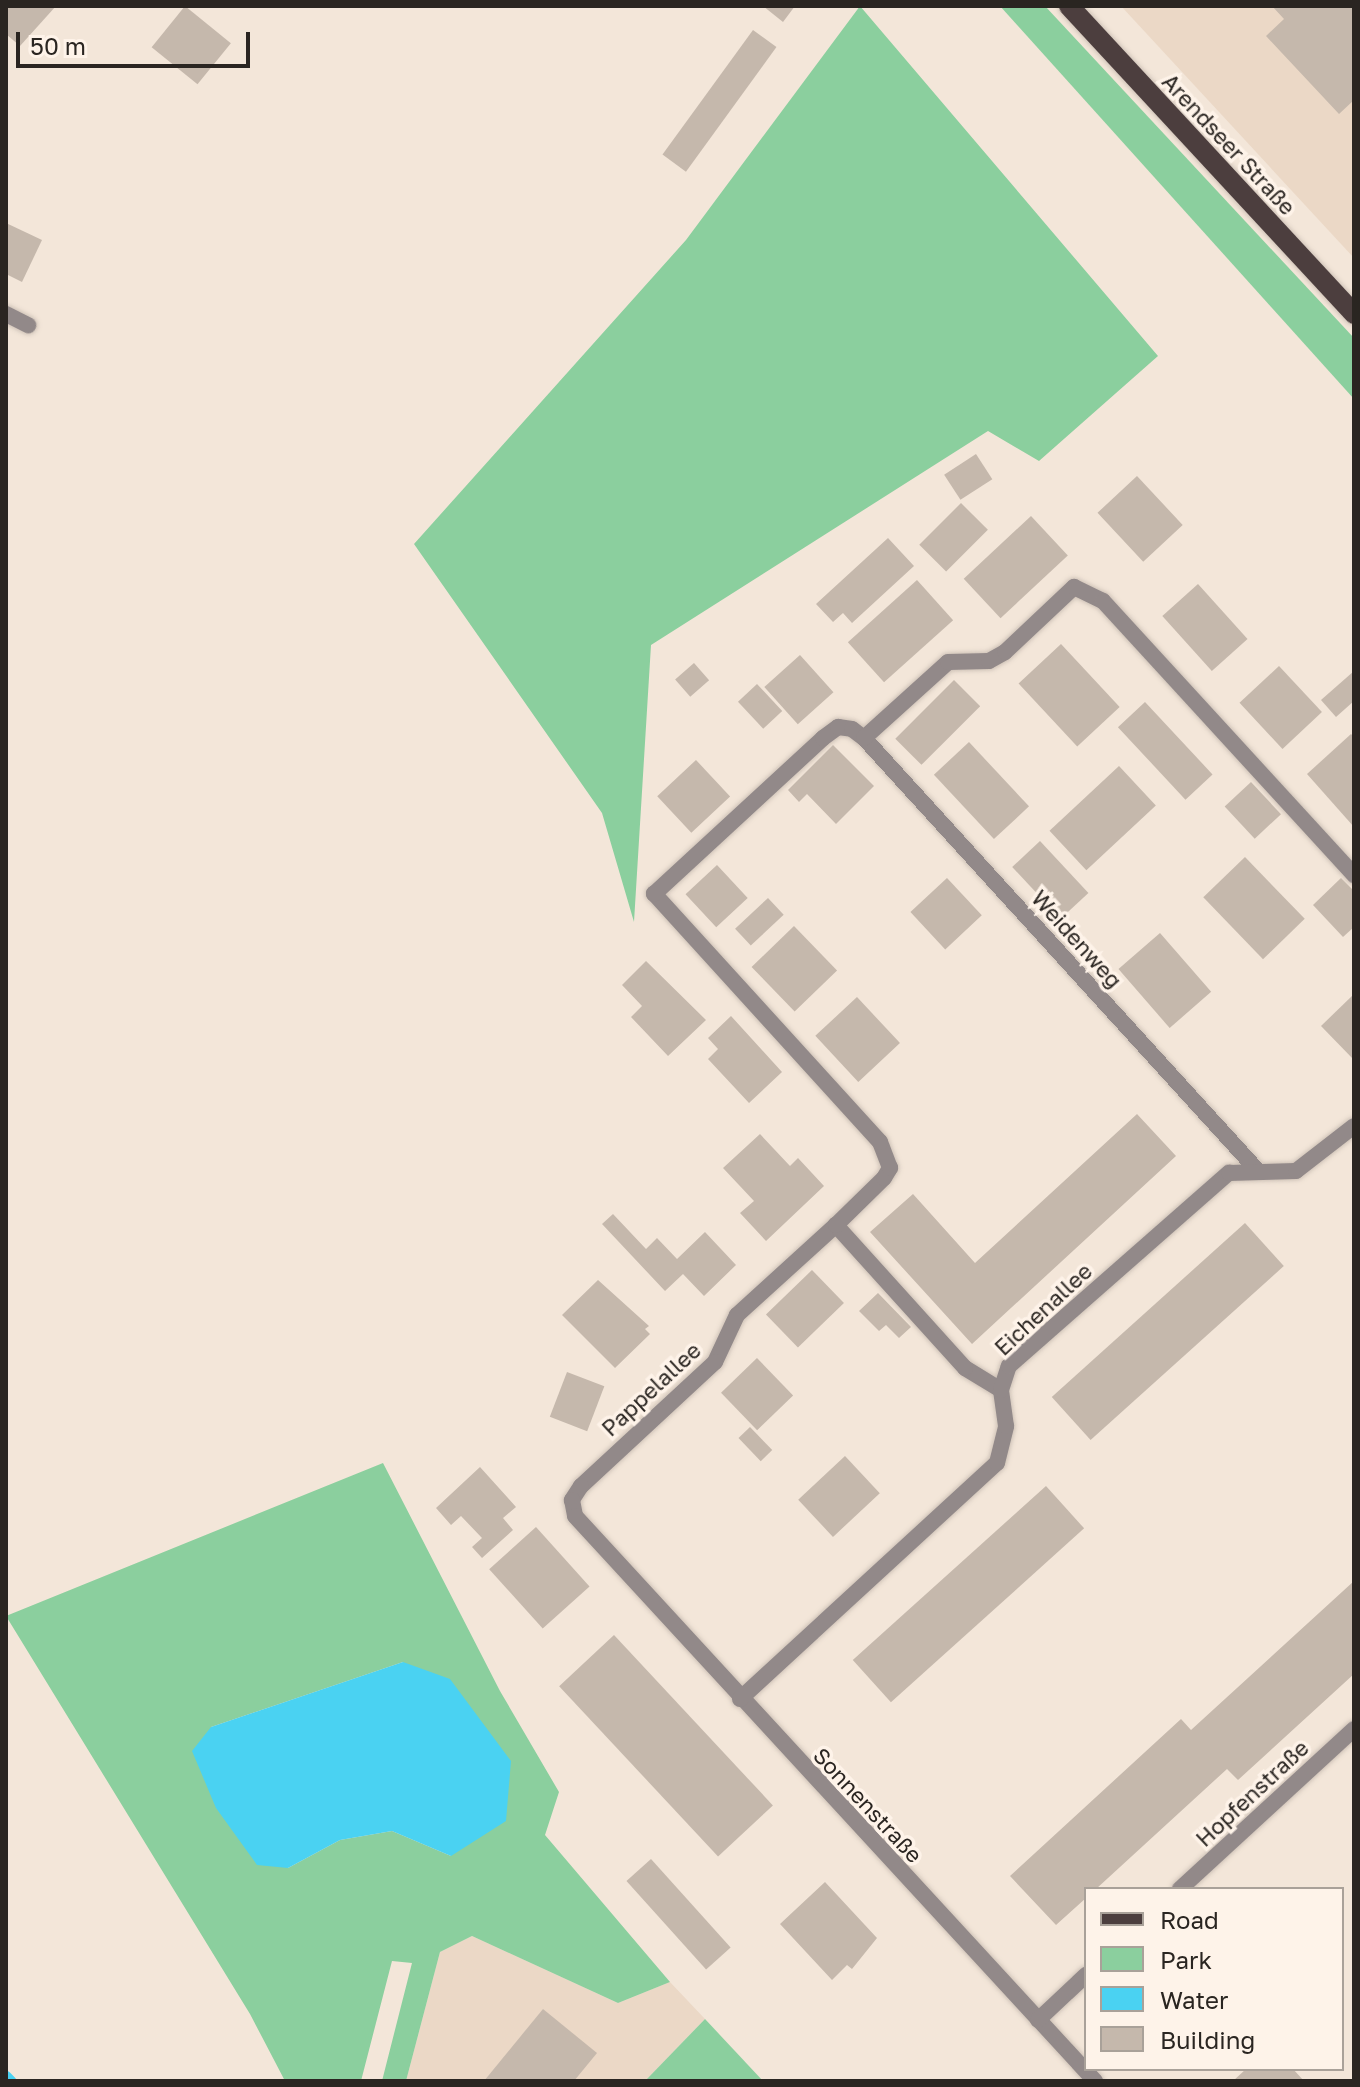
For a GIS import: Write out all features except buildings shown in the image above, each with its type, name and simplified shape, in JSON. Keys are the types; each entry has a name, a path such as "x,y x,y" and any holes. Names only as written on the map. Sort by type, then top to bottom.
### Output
{"main road":[{"name":"Arendseer Straße","path":"1069,6 1354,314"}],"street":[{"path":"6,314 28,325"},
{"path":"864,738 948,662 989,661 1005,652 1074,587 1103,601 1354,875"},
{"name":"Pappelallee","path":"610,1558 575,1516 572,1500 581,1486 715,1362 737,1315 836,1225 890,1168 888,1153 855,1114 654,894 830,733 852,729 864,738"},
{"name":"Weidenweg","path":"864,738 1258,1171"},
{"name":"Eichenallee","path":"740,1699 997,1463 1006,1426 1001,1390 1009,1366 1199,1196 1229,1173 1296,1171 1354,1126"},
{"path":"836,1225 965,1368 1001,1390"},
{"name":"Sonnenstraße","path":"610,1558 1084,2069"},
{"name":"Hopfenstraße","path":"1182,1887 1354,1729"},
{"path":"1038,2020 1084,1977"}],"shaded area":[{"path":"1121,6 1354,6 1354,258"},
{"path":"472,1936 618,2003 670,1982 705,2019 645,2081 406,2081 440,1952"}],"green space":[{"path":"860,6 1158,356 1039,461 988,431 651,645 634,922 602,813 414,544 686,240"},
{"path":"1000,6 1045,6 1354,338 1354,399"},
{"path":"383,1463 500,1691 559,1792 545,1835 670,1982 618,2003 472,1936 440,1952 406,2081 382,2081 412,1963 392,1961 361,2081 285,2081 250,2014 6,1616","holes":["403,1662 451,1856 392,1831 340,1840 288,1868 211,1727"]},
{"path":"705,2019 763,2081 645,2081"}],"water":[{"path":"403,1662 450,1679 511,1761 506,1821 451,1856 392,1831 340,1840 288,1868 257,1865 216,1808 192,1751 211,1727"}],"waterway":[{"path":"6,2075 12,2081"}]}
